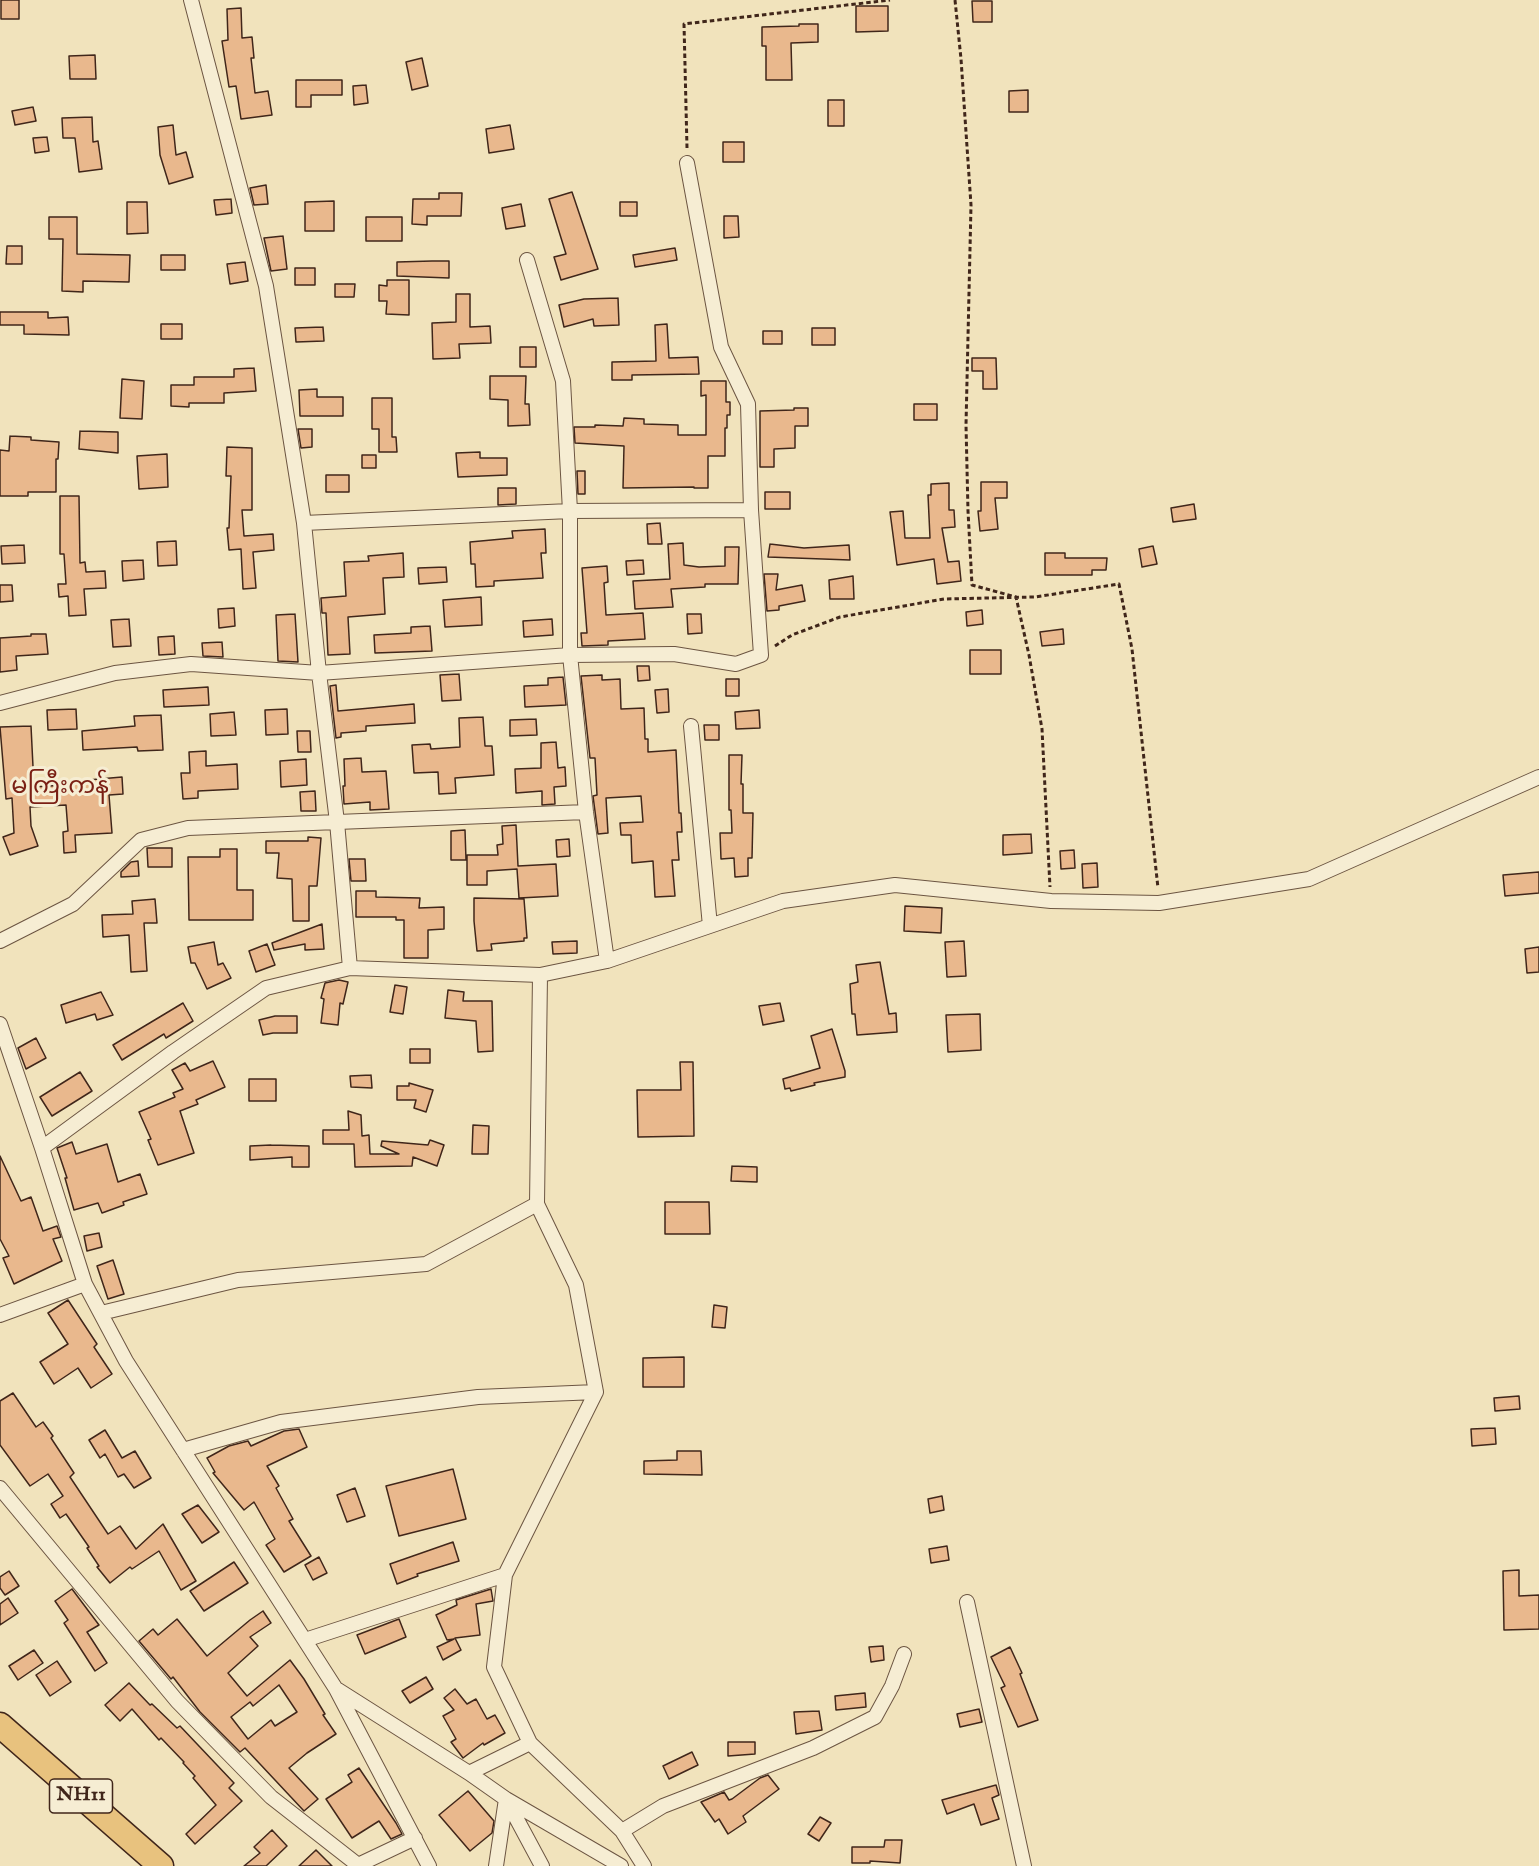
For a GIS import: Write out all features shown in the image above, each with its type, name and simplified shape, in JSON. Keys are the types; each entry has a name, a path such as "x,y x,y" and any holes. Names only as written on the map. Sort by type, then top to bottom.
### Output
{"highway":[{"name":"NH11","path":"0,1725 161,1866"}],"street":[{"path":"190,0 266,286 304,523 337,822 350,968"},
{"path":"0,703 115,673 191,664 319,673 570,655 674,654 736,664 761,655 751,510 748,404 721,347 687,163"},
{"path":"527,260 563,381 570,511 570,655 586,812 607,961"},
{"path":"304,523 570,511 751,510"},
{"path":"692,726 710,926"},
{"path":"42,1148 173,1052 266,988 350,968 540,975 607,961 783,901 895,885 1052,901 1159,903 1310,879 1539,777"},
{"path":"0,941 73,904 141,840 188,828 586,812"},
{"path":"540,975 537,1204 576,1285 596,1392 505,1575 494,1667 530,1743 621,1831 644,1866"},
{"path":"0,1024 85,1284 126,1361 336,1689 429,1866"},
{"path":"101,1313 237,1280 426,1264 537,1204"},
{"path":"0,1315 85,1284"},
{"path":"183,1450 281,1422 478,1397 596,1392"},
{"path":"0,1488 177,1701 271,1797 358,1865 415,1838"},
{"path":"305,1640 505,1575"},
{"path":"967,1602 1024,1866"},
{"path":"621,1831 663,1806 813,1748 875,1717 892,1686 904,1653"},
{"path":"336,1689 506,1799 621,1866"},
{"path":"469,1773 530,1743"},
{"path":"496,1866 506,1799"},
{"path":"506,1799 542,1866"}],"path":[{"path":"687,163 684,24 890,0"},
{"path":"955,0 971,205 966,424 972,585 1016,597"},
{"path":"761,655 792,635 840,617 944,598 1035,597 1119,584 1132,649 1159,903"},
{"path":"1016,597 1042,729 1052,901"}],"building":[{"path":"1,0 19,0 19,19 1,19"},
{"path":"972,1 992,1 992,22 973,22"},
{"path":"856,6 888,6 888,31 856,32"},
{"path":"241,8 242,38 252,37 254,58 251,58 255,93 268,91 272,115 241,119 236,86 229,87 222,41 228,40 227,9"},
{"path":"799,24 818,24 818,42 791,43 792,80 766,80 766,46 762,46 762,27 799,26"},
{"path":"95,55 96,79 70,79 69,56"},
{"path":"422,58 428,86 412,90 406,62"},
{"path":"296,80 342,80 342,95 311,95 311,107 296,107"},
{"path":"366,85 368,103 354,105 353,86"},
{"path":"1028,90 1028,112 1009,112 1009,91"},
{"path":"828,100 844,100 844,126 828,126"},
{"path":"33,107 36,121 15,125 12,111"},
{"path":"92,117 93,142 98,141 102,169 79,172 75,138 63,138 62,118"},
{"path":"173,125 176,155 186,152 193,177 169,184 160,155 158,127"},
{"path":"510,125 514,149 489,153 486,129"},
{"path":"47,137 49,151 35,153 33,138"},
{"path":"723,142 744,142 744,162 723,162"},
{"path":"266,185 268,204 254,205 250,188"},
{"path":"572,192 598,269 561,280 554,257 566,254 549,199"},
{"path":"439,193 462,193 461,216 427,216 427,225 412,224 413,199 439,199"},
{"path":"231,199 232,213 216,215 214,200"},
{"path":"334,201 334,231 305,231 305,202"},
{"path":"127,202 147,202 148,233 127,234"},
{"path":"620,202 637,202 637,216 620,216"},
{"path":"521,204 525,226 506,229 502,208"},
{"path":"724,216 738,216 739,237 724,238"},
{"path":"49,217 77,217 77,254 130,255 129,282 83,281 83,292 62,291 63,239 49,239"},
{"path":"366,217 402,217 402,241 366,241"},
{"path":"283,236 287,269 271,271 264,238"},
{"path":"7,246 22,246 22,264 6,264"},
{"path":"675,248 677,260 635,267 633,255"},
{"path":"161,255 185,255 185,270 161,270"},
{"path":"449,261 449,278 397,276 397,262"},
{"path":"245,262 248,281 230,284 227,264"},
{"path":"295,268 315,268 315,285 295,285"},
{"path":"387,280 409,280 409,315 386,314 387,301 379,301 379,285 387,286"},
{"path":"335,284 355,284 354,297 335,297"},
{"path":"456,294 470,294 470,327 490,326 491,343 459,344 460,358 433,359 432,323 456,322"},
{"path":"618,298 619,325 594,326 593,319 564,327 559,305 584,299"},
{"path":"0,312 48,312 48,318 68,317 69,335 24,334 24,325 0,325"},
{"path":"161,324 182,324 182,339 161,339"},
{"path":"667,324 669,358 698,357 699,374 632,375 632,380 612,380 612,362 656,361 655,325"},
{"path":"323,327 324,341 296,342 295,328"},
{"path":"812,328 835,328 835,345 812,345"},
{"path":"763,331 782,331 782,344 763,344"},
{"path":"520,347 536,347 536,367 520,367"},
{"path":"972,358 996,358 997,389 983,389 983,371 972,371"},
{"path":"254,368 256,391 224,393 224,403 189,403 189,407 171,406 171,385 194,385 194,377 234,377 234,369"},
{"path":"490,376 526,376 525,404 529,404 530,425 508,426 508,400 490,399"},
{"path":"122,379 144,381 142,419 120,418"},
{"path":"701,381 726,381 726,402 730,402 730,415 727,415 727,428 725,428 725,456 708,456 708,488 623,488 624,446 575,443 574,427 623,426 624,418 644,419 644,424 678,425 678,435 706,435 706,395 701,396"},
{"path":"317,389 317,397 343,397 343,416 300,416 299,390"},
{"path":"372,398 392,398 392,437 396,437 397,452 379,452 379,429 372,429"},
{"path":"914,404 937,404 937,420 914,420"},
{"path":"794,408 808,408 808,426 795,426 795,448 774,449 774,467 760,467 760,411 794,410"},
{"path":"298,429 312,429 312,447 301,448"},
{"path":"80,431 118,432 118,453 79,449"},
{"path":"10,436 59,442 58,459 56,459 56,492 28,492 28,496 0,496 0,450 9,451"},
{"path":"227,447 252,448 252,510 242,510 244,536 273,534 274,550 253,552 256,588 243,589 241,549 229,550 227,528 229,528 231,476 226,476"},
{"path":"480,452 480,458 507,458 507,475 458,477 456,453"},
{"path":"167,454 168,487 139,489 137,456"},
{"path":"362,455 376,455 376,468 362,468"},
{"path":"577,471 585,471 585,494 578,494"},
{"path":"326,475 349,475 349,492 326,492"},
{"path":"981,482 1007,482 1007,498 995,498 998,529 980,531 978,511 981,511"},
{"path":"949,483 949,510 954,510 955,527 942,528 948,562 959,561 961,581 937,584 934,559 897,565 890,512 903,511 905,538 930,538 928,495 931,495 931,484"},
{"path":"498,488 516,488 516,504 498,505"},
{"path":"765,492 790,492 790,509 765,509"},
{"path":"60,496 79,496 80,563 85,562 86,572 105,571 106,588 84,589 86,615 69,616 68,596 59,597 58,584 66,584 64,554 60,554"},
{"path":"1194,504 1196,519 1173,522 1171,508"},
{"path":"660,523 662,544 648,544 647,524"},
{"path":"545,529 546,553 541,553 543,578 494,581 494,586 476,587 475,564 471,564 470,542 513,538 512,531"},
{"path":"176,541 177,565 158,566 157,542"},
{"path":"683,543 684,565 699,567 725,566 725,547 739,547 738,584 705,584 705,587 671,589 673,607 635,609 633,581 670,579 668,544"},
{"path":"770,544 804,548 849,545 850,560 768,557"},
{"path":"24,545 25,563 2,564 1,546"},
{"path":"1153,546 1157,564 1142,567 1139,549"},
{"path":"403,553 404,577 383,578 385,614 348,617 350,654 328,655 326,613 322,613 321,598 346,596 344,562 369,561 368,556"},
{"path":"1045,553 1065,553 1065,558 1107,558 1106,570 1092,570 1092,575 1045,575"},
{"path":"143,560 144,579 123,581 122,561"},
{"path":"643,560 644,574 627,575 626,561"},
{"path":"607,566 608,582 604,583 606,615 643,613 645,639 608,641 608,645 582,646 581,633 587,633 582,568"},
{"path":"446,567 447,582 419,584 418,568"},
{"path":"764,574 778,574 776,590 802,585 805,601 779,606 779,610 767,611"},
{"path":"853,576 854,599 830,599 829,580"},
{"path":"0,585 12,585 13,601 0,602"},
{"path":"481,597 482,625 445,627 443,600"},
{"path":"234,608 235,626 219,628 218,609"},
{"path":"982,610 983,624 967,626 966,612"},
{"path":"295,614 298,662 278,661 276,615"},
{"path":"687,614 701,614 702,633 688,634"},
{"path":"129,619 131,646 113,647 111,620"},
{"path":"552,619 553,635 524,637 523,621"},
{"path":"430,626 432,651 375,653 374,635 411,633 411,627"},
{"path":"1063,629 1064,644 1042,646 1040,632"},
{"path":"31,634 46,634 48,654 16,656 17,670 0,672 0,638 31,636"},
{"path":"174,636 175,654 159,655 158,637"},
{"path":"222,642 223,657 203,656 202,643"},
{"path":"970,650 1001,650 1001,674 970,674"},
{"path":"637,666 649,666 650,680 638,681"},
{"path":"459,674 461,700 442,701 440,675"},
{"path":"602,675 602,680 620,679 621,709 644,708 645,739 648,739 648,752 676,750 682,832 677,832 679,860 672,860 675,896 655,897 653,861 632,863 631,835 621,835 620,823 643,822 641,796 606,798 608,833 598,834 593,796 597,795 595,758 590,758 581,676"},
{"path":"563,677 566,705 525,707 524,686 548,685 548,678"},
{"path":"726,679 739,679 739,696 726,696"},
{"path":"336,685 338,711 414,704 415,723 366,726 366,731 341,733 341,737 336,738 330,686"},
{"path":"208,687 209,705 164,707 163,690"},
{"path":"668,689 669,712 657,713 655,690"},
{"path":"76,709 77,729 48,730 47,710"},
{"path":"287,709 288,734 266,735 265,710"},
{"path":"759,710 760,728 736,729 735,712"},
{"path":"234,712 236,735 211,736 210,714"},
{"path":"161,715 163,750 138,751 137,747 83,750 82,731 135,726 134,716"},
{"path":"483,717 485,746 492,746 494,775 455,778 456,793 439,794 438,772 414,773 412,745 430,744 431,749 460,747 459,718"},
{"path":"536,719 537,735 510,736 510,720"},
{"path":"704,725 719,725 719,740 705,740"},
{"path":"31,726 34,787 122,777 123,794 109,795 112,833 75,835 76,852 64,853 63,832 68,831 66,805 30,807 31,826 38,846 10,855 3,837 14,833 12,798 6,799 0,727"},
{"path":"297,731 310,731 311,752 298,752"},
{"path":"556,742 558,768 565,767 566,786 554,787 555,804 542,805 542,791 516,793 515,769 541,768 541,743"},
{"path":"206,751 206,766 237,764 238,789 198,791 198,798 183,799 181,773 190,773 189,752"},
{"path":"729,755 742,755 743,813 753,813 752,858 748,858 748,876 735,877 734,858 721,859 720,833 732,833 731,810 729,810"},
{"path":"361,758 362,772 386,771 389,809 370,810 370,802 344,804 344,759"},
{"path":"306,759 307,785 281,787 280,761"},
{"path":"315,791 316,811 301,811 300,792"},
{"path":"516,825 518,866 556,864 558,896 519,898 517,869 487,871 487,885 467,885 467,855 498,855 497,845 503,844 502,826"},
{"path":"465,830 466,860 451,860 451,831"},
{"path":"1031,834 1032,853 1003,855 1003,835"},
{"path":"308,837 321,838 317,886 309,886 309,921 293,921 292,879 277,878 279,853 266,853 266,841 308,841"},
{"path":"569,839 570,856 557,857 556,840"},
{"path":"147,848 172,848 172,867 148,867"},
{"path":"220,849 237,849 237,890 253,890 253,920 189,920 188,857 220,857"},
{"path":"1074,850 1075,868 1061,869 1060,851"},
{"path":"349,859 365,859 366,881 351,881"},
{"path":"138,861 139,876 121,877 121,872 131,862"},
{"path":"1097,863 1098,887 1083,888 1082,864"},
{"path":"1539,872 1539,893 1505,896 1503,875"},
{"path":"356,891 376,891 376,897 420,898 419,908 444,907 444,929 428,930 428,958 404,958 404,920 396,920 396,917 356,917"},
{"path":"474,898 524,899 527,938 524,938 524,941 491,944 492,950 477,951"},
{"path":"155,899 157,923 144,923 147,971 131,972 129,935 103,937 102,915 133,914 132,901"},
{"path":"905,906 942,908 941,933 904,931"},
{"path":"322,924 324,949 305,950 305,944 274,950 272,943"},
{"path":"577,941 577,953 553,954 552,942"},
{"path":"964,941 966,976 947,977 945,942"},
{"path":"214,942 218,965 223,963 231,978 207,989 195,963 191,963 188,947"},
{"path":"267,944 275,965 256,972 249,951"},
{"path":"1539,947 1539,972 1527,973 1525,949"},
{"path":"880,962 889,1014 896,1013 897,1032 857,1035 855,1014 852,1014 850,984 858,982 856,965"},
{"path":"339,980 348,982 343,1004 340,1003 338,1025 321,1023 324,999 321,998 325,983"},
{"path":"395,985 407,987 403,1014 390,1012"},
{"path":"448,990 464,992 463,1001 492,1001 493,1051 478,1052 476,1021 445,1018"},
{"path":"101,992 113,1015 97,1020 95,1014 66,1023 61,1005"},
{"path":"183,1003 193,1021 166,1038 164,1034 122,1060 113,1045"},
{"path":"780,1003 784,1021 763,1025 759,1006"},
{"path":"980,1014 981,1050 948,1052 946,1015"},
{"path":"275,1016 297,1016 297,1033 263,1035 259,1020"},
{"path":"832,1029 845,1077 814,1083 815,1085 791,1091 790,1088 785,1089 783,1079 820,1068 811,1036"},
{"path":"36,1038 46,1058 26,1069 18,1048"},
{"path":"410,1049 430,1049 430,1063 410,1063"},
{"path":"213,1061 225,1087 196,1100 198,1104 180,1111 194,1153 158,1165 148,1140 151,1139 139,1112 175,1097 173,1093 183,1089 172,1070 185,1063 190,1071"},
{"path":"680,1062 693,1062 694,1136 638,1137 637,1090 681,1090"},
{"path":"80,1072 92,1091 52,1116 40,1097"},
{"path":"371,1075 372,1088 351,1087 350,1076"},
{"path":"249,1079 276,1079 276,1101 249,1101"},
{"path":"409,1083 433,1090 426,1112 414,1108 416,1100 397,1100 397,1086 409,1086"},
{"path":"348,1111 361,1115 362,1136 369,1135 370,1154 399,1154 381,1146 382,1141 428,1145 430,1140 444,1145 437,1166 413,1157 412,1166 355,1167 354,1144 323,1144 323,1130 349,1130"},
{"path":"473,1125 489,1126 488,1154 472,1154"},
{"path":"72,1142 76,1154 107,1144 118,1182 140,1174 147,1194 123,1202 124,1205 102,1213 98,1203 74,1210 57,1148"},
{"path":"250,1146 309,1146 309,1167 292,1167 292,1157 250,1160"},
{"path":"0,1156 21,1201 31,1197 43,1231 57,1226 61,1237 53,1239 62,1261 14,1284 3,1258 9,1256 0,1239"},
{"path":"732,1166 757,1167 757,1182 731,1181"},
{"path":"665,1202 709,1202 710,1234 665,1234"},
{"path":"99,1233 102,1247 87,1251 84,1236"},
{"path":"113,1260 124,1294 108,1299 97,1266"},
{"path":"68,1300 97,1344 94,1347 112,1374 91,1388 78,1368 54,1384 40,1362 68,1344 48,1313"},
{"path":"714,1305 727,1307 725,1328 712,1327"},
{"path":"684,1357 684,1387 643,1387 643,1358"},
{"path":"13,1393 36,1427 43,1422 53,1436 51,1438 74,1473 70,1477 108,1534 120,1526 136,1549 163,1524 196,1581 181,1590 159,1551 132,1569 130,1567 110,1583 97,1567 99,1566 87,1548 89,1547 66,1514 60,1518 51,1504 63,1496 48,1474 30,1486 0,1445 0,1401"},
{"path":"1519,1396 1520,1409 1495,1411 1494,1398"},
{"path":"1495,1428 1496,1444 1472,1446 1471,1429"},
{"path":"299,1429 307,1447 267,1466 279,1486 276,1488 293,1519 289,1521 311,1556 284,1572 266,1545 275,1539 254,1502 244,1510 213,1473 215,1472 207,1458 229,1446 248,1441 251,1446 284,1431"},
{"path":"105,1430 122,1458 135,1451 151,1478 134,1488 124,1474 118,1477 105,1454 100,1458 89,1440"},
{"path":"677,1451 701,1451 702,1475 644,1474 644,1461 677,1460"},
{"path":"453,1469 466,1519 399,1536 386,1486"},
{"path":"355,1488 365,1516 347,1522 337,1495"},
{"path":"942,1496 944,1510 930,1513 928,1499"},
{"path":"198,1505 219,1532 202,1543 182,1514"},
{"path":"453,1542 459,1561 417,1574 418,1576 397,1584 390,1564"},
{"path":"947,1546 949,1560 931,1563 929,1549"},
{"path":"319,1557 327,1573 313,1580 305,1565"},
{"path":"234,1562 248,1583 204,1611 190,1591"},
{"path":"1519,1570 1519,1596 1539,1595 1539,1629 1504,1630 1503,1571"},
{"path":"9,1571 19,1586 5,1595 0,1588 0,1577"},
{"path":"72,1589 99,1625 87,1632 107,1663 95,1671 64,1623 68,1620 55,1601"},
{"path":"491,1589 493,1601 476,1604 480,1635 455,1638 461,1650 443,1660 437,1647 454,1639 447,1640 436,1615 457,1605 456,1600"},
{"path":"8,1598 18,1613 0,1625 0,1604"},
{"path":"263,1611 271,1623 250,1637 258,1646 228,1673 247,1696 290,1660 304,1679 336,1734 289,1768 318,1799 304,1811 245,1748 240,1752 200,1712 173,1677 171,1679 139,1641 153,1629 158,1635 177,1619 207,1656","holes":["279,1685 297,1712 275,1726 271,1720 248,1739 231,1717 250,1702 253,1706"]},
{"path":"399,1619 406,1637 365,1654 357,1635"},
{"path":"883,1646 884,1660 871,1662 869,1647"},
{"path":"1010,1647 1022,1673 1020,1674 1038,1720 1018,1727 1001,1688 1005,1686 991,1657"},
{"path":"34,1650 43,1663 18,1680 9,1666"},
{"path":"57,1661 71,1682 50,1696 36,1675"},
{"path":"426,1677 433,1689 410,1703 402,1691"},
{"path":"129,1683 177,1728 180,1726 234,1783 229,1788 242,1801 195,1844 186,1834 216,1805 193,1778 195,1776 184,1762 161,1738 159,1740 132,1709 120,1721 105,1705"},
{"path":"455,1689 467,1704 476,1699 487,1719 495,1715 505,1733 484,1745 483,1743 463,1758 451,1742 456,1739 443,1716 454,1710 444,1698"},
{"path":"865,1693 866,1707 836,1710 835,1696"},
{"path":"979,1709 982,1722 960,1727 957,1714"},
{"path":"819,1711 822,1730 796,1734 794,1712"},
{"path":"728,1742 755,1742 755,1754 728,1756"},
{"path":"692,1752 698,1765 669,1779 663,1766"},
{"path":"359,1768 402,1834 391,1839 379,1821 352,1838 326,1799 352,1782 348,1775"},
{"path":"768,1775 779,1789 743,1816 746,1822 728,1834 719,1819 715,1822 701,1802 724,1792 729,1800 732,1799 760,1778"},
{"path":"996,1785 999,1795 992,1798 999,1819 981,1825 974,1804 947,1814 942,1800"},
{"path":"468,1791 494,1821 492,1833 470,1851 439,1815"},
{"path":"820,1817 831,1823 819,1841 808,1834"},
{"path":"272,1830 287,1846 266,1866 244,1866 260,1853 254,1847"},
{"path":"885,1840 902,1840 900,1863 870,1861 870,1863 852,1863 852,1847 884,1847"},
{"path":"316,1850 332,1866 299,1866"}],"district":[{"name":"မကြီးကန်","path":"60,788"}]}
